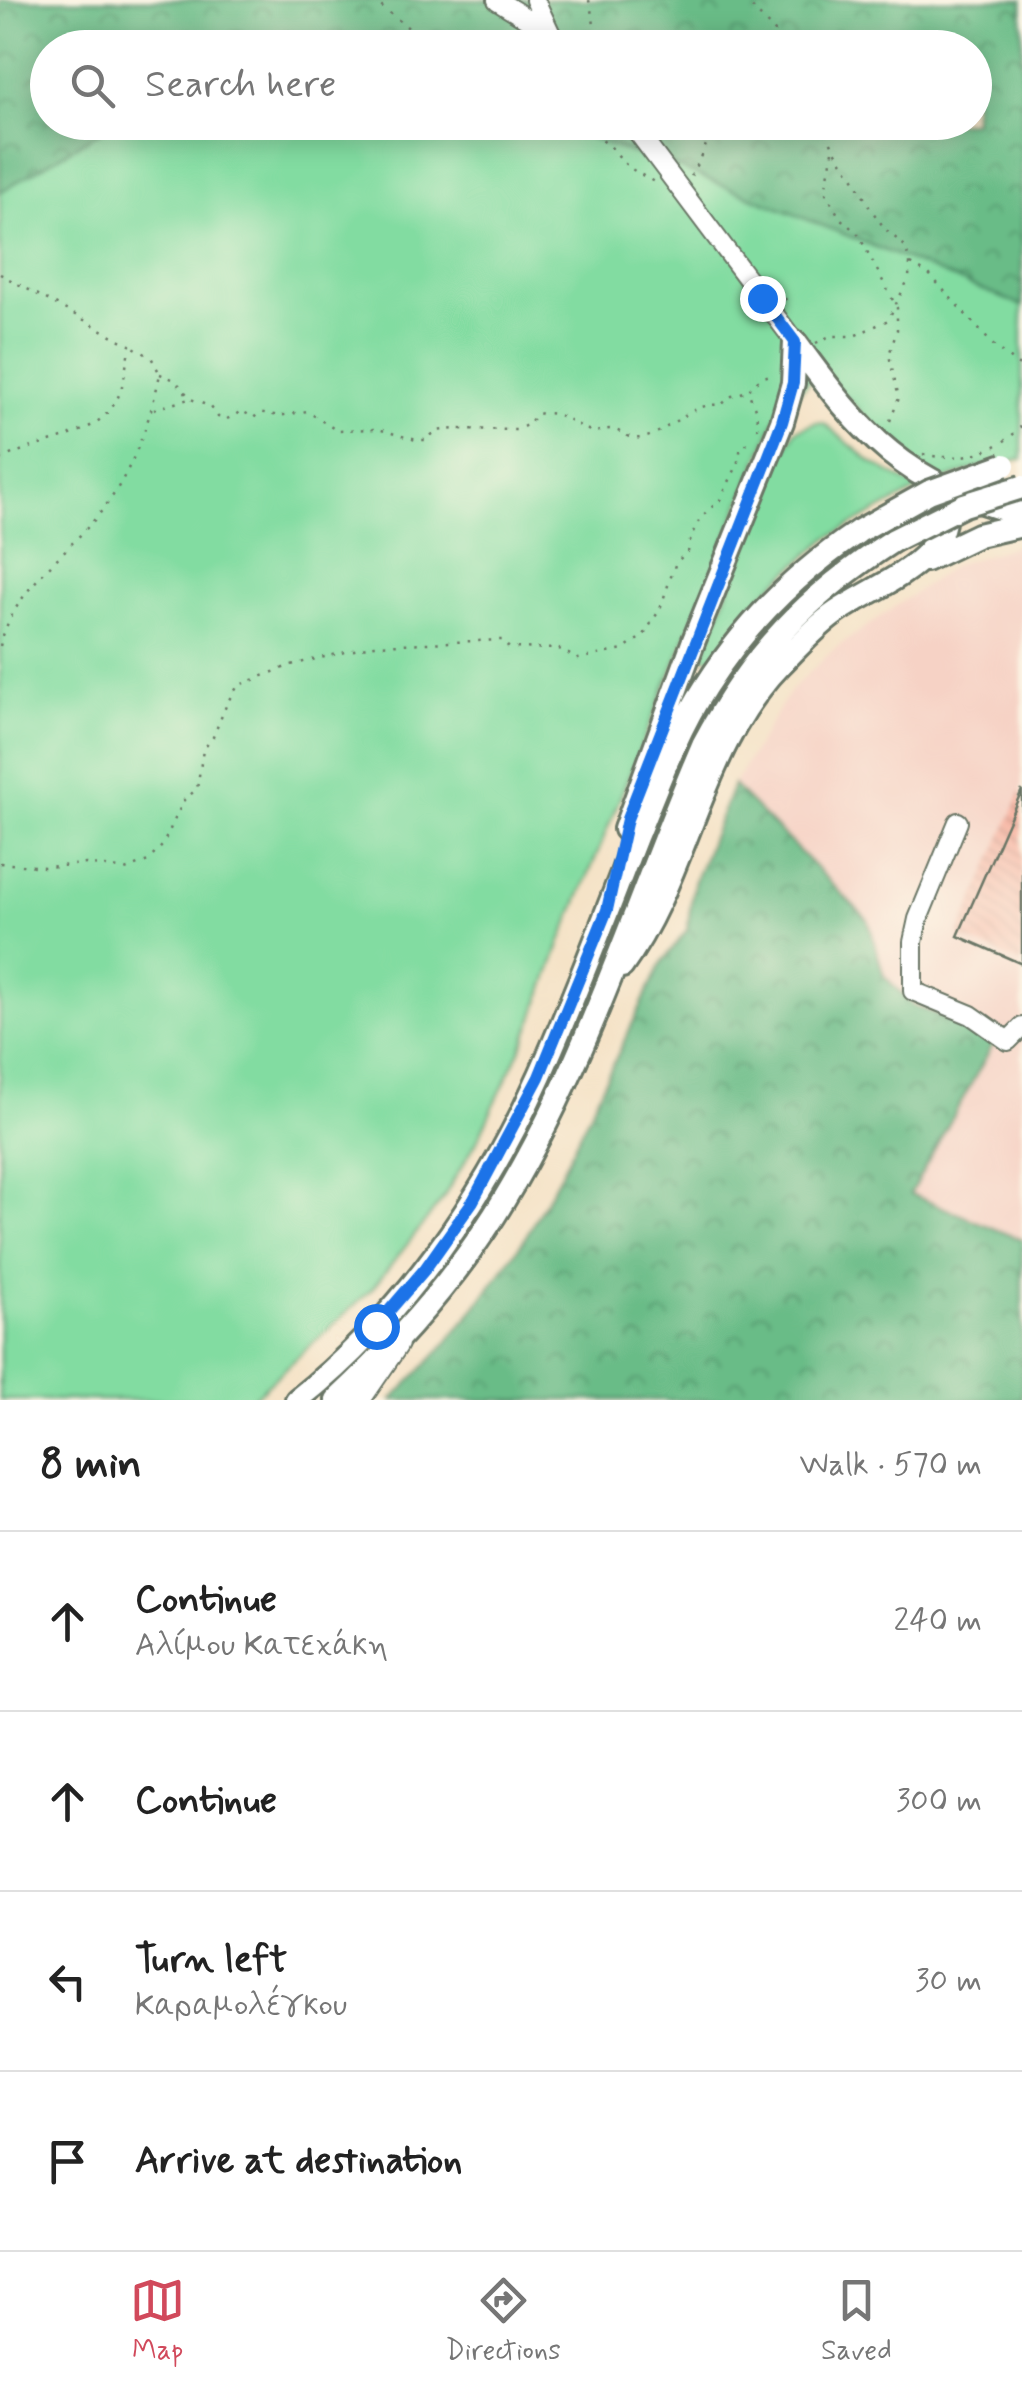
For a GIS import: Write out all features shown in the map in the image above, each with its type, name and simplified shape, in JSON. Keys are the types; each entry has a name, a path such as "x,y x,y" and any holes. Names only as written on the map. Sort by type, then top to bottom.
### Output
{"highway":[{"path":"356,1400 394,1343"}],"main road":[{"path":"803,344 841,405 892,455 938,486 1022,514"},
{"path":"607,910 627,819 782,422 803,344"},
{"path":"782,422 811,399 841,405"},
{"path":"297,1400 398,1300 473,1201 539,1077 662,772 704,688 736,642 813,564 859,530 929,492 1013,463"},
{"path":"602,993 644,935 713,771 758,690 832,615 934,547 947,510 938,486"},
{"path":"336,1400 447,1283 493,1217 564,1086 681,795 728,700 773,638 830,582 894,540 964,505 1022,487"},
{"path":"909,567 978,536 1022,525"}],"street":[{"path":"498,0 545,30"},
{"path":"535,0 549,30"},
{"path":"647,140 682,178 803,344"},
{"path":"958,822 918,919 913,942 913,990 971,1015 1008,1040 1022,1028"}],"path":[{"path":"372,0 411,30"},
{"path":"589,0 595,30"},
{"path":"744,0 773,30"},
{"path":"602,140 628,167 656,184 682,178 706,143 714,140"},
{"path":"830,140 885,229 905,246 910,263 909,278 897,308 897,330 890,355 898,398 890,421 880,429"},
{"path":"834,149 826,191 840,218 858,234 897,308"},
{"path":"910,263 929,274 994,347 1022,368"},
{"path":"0,274 151,357 160,374 175,380 190,398 227,420 242,411 254,418 259,412 279,416 306,411 336,430 378,428 426,440 436,430 516,430 529,424 536,414 551,412 590,431 616,430 634,438 650,435 707,404 720,405 748,391 760,378 778,373"},
{"path":"803,344 830,336 854,336 888,320 897,308"},
{"path":"0,460 80,431 101,417 117,400 130,345"},
{"path":"0,646 6,623 30,587 111,498 138,449 160,374"},
{"path":"0,862 44,867 86,864 125,870 148,861 162,846 184,800 197,789 203,750 214,737 238,686 290,665 375,645 502,640 509,648 558,649 578,659 623,650 644,635 660,610 676,562 688,552 701,516 720,500 738,466 741,447 756,438 756,410 748,391"},
{"path":"152,409 190,398"},
{"path":"918,452 941,457 979,452 996,446 1022,424"}],"shaded area":[{"path":"1022,544 1022,1240 910,1194 996,1039 913,1005 884,976 868,920 733,785 790,691 833,650 954,565"}],"green space":[{"path":"0,0 1022,0 1022,306 672,165 597,140 992,140 992,30 30,30 30,140 86,140 0,192"},
{"path":"1022,0 1022,459 980,467 939,482 920,471 820,371 778,412 561,942 526,1038 476,1143 440,1203 372,1289 251,1400 0,1400 0,69 30,102 30,140 992,140 992,30"},
{"path":"824,423 871,462 919,489 828,538 769,588 712,659 702,657 781,456 796,430"},
{"path":"733,785 868,920 884,976 913,1005 996,1039 910,1194 1022,1240 1022,1400 392,1400 474,1309 522,1243 561,1173 661,964 687,930 694,883"}],"building":[{"path":"1022,790 1022,964 958,936"}],"route":[{"path":"376,1326 425,1269 473,1201 504,1148 539,1077 607,910 627,819 782,422 793,383 795,342 762,298"}]}
